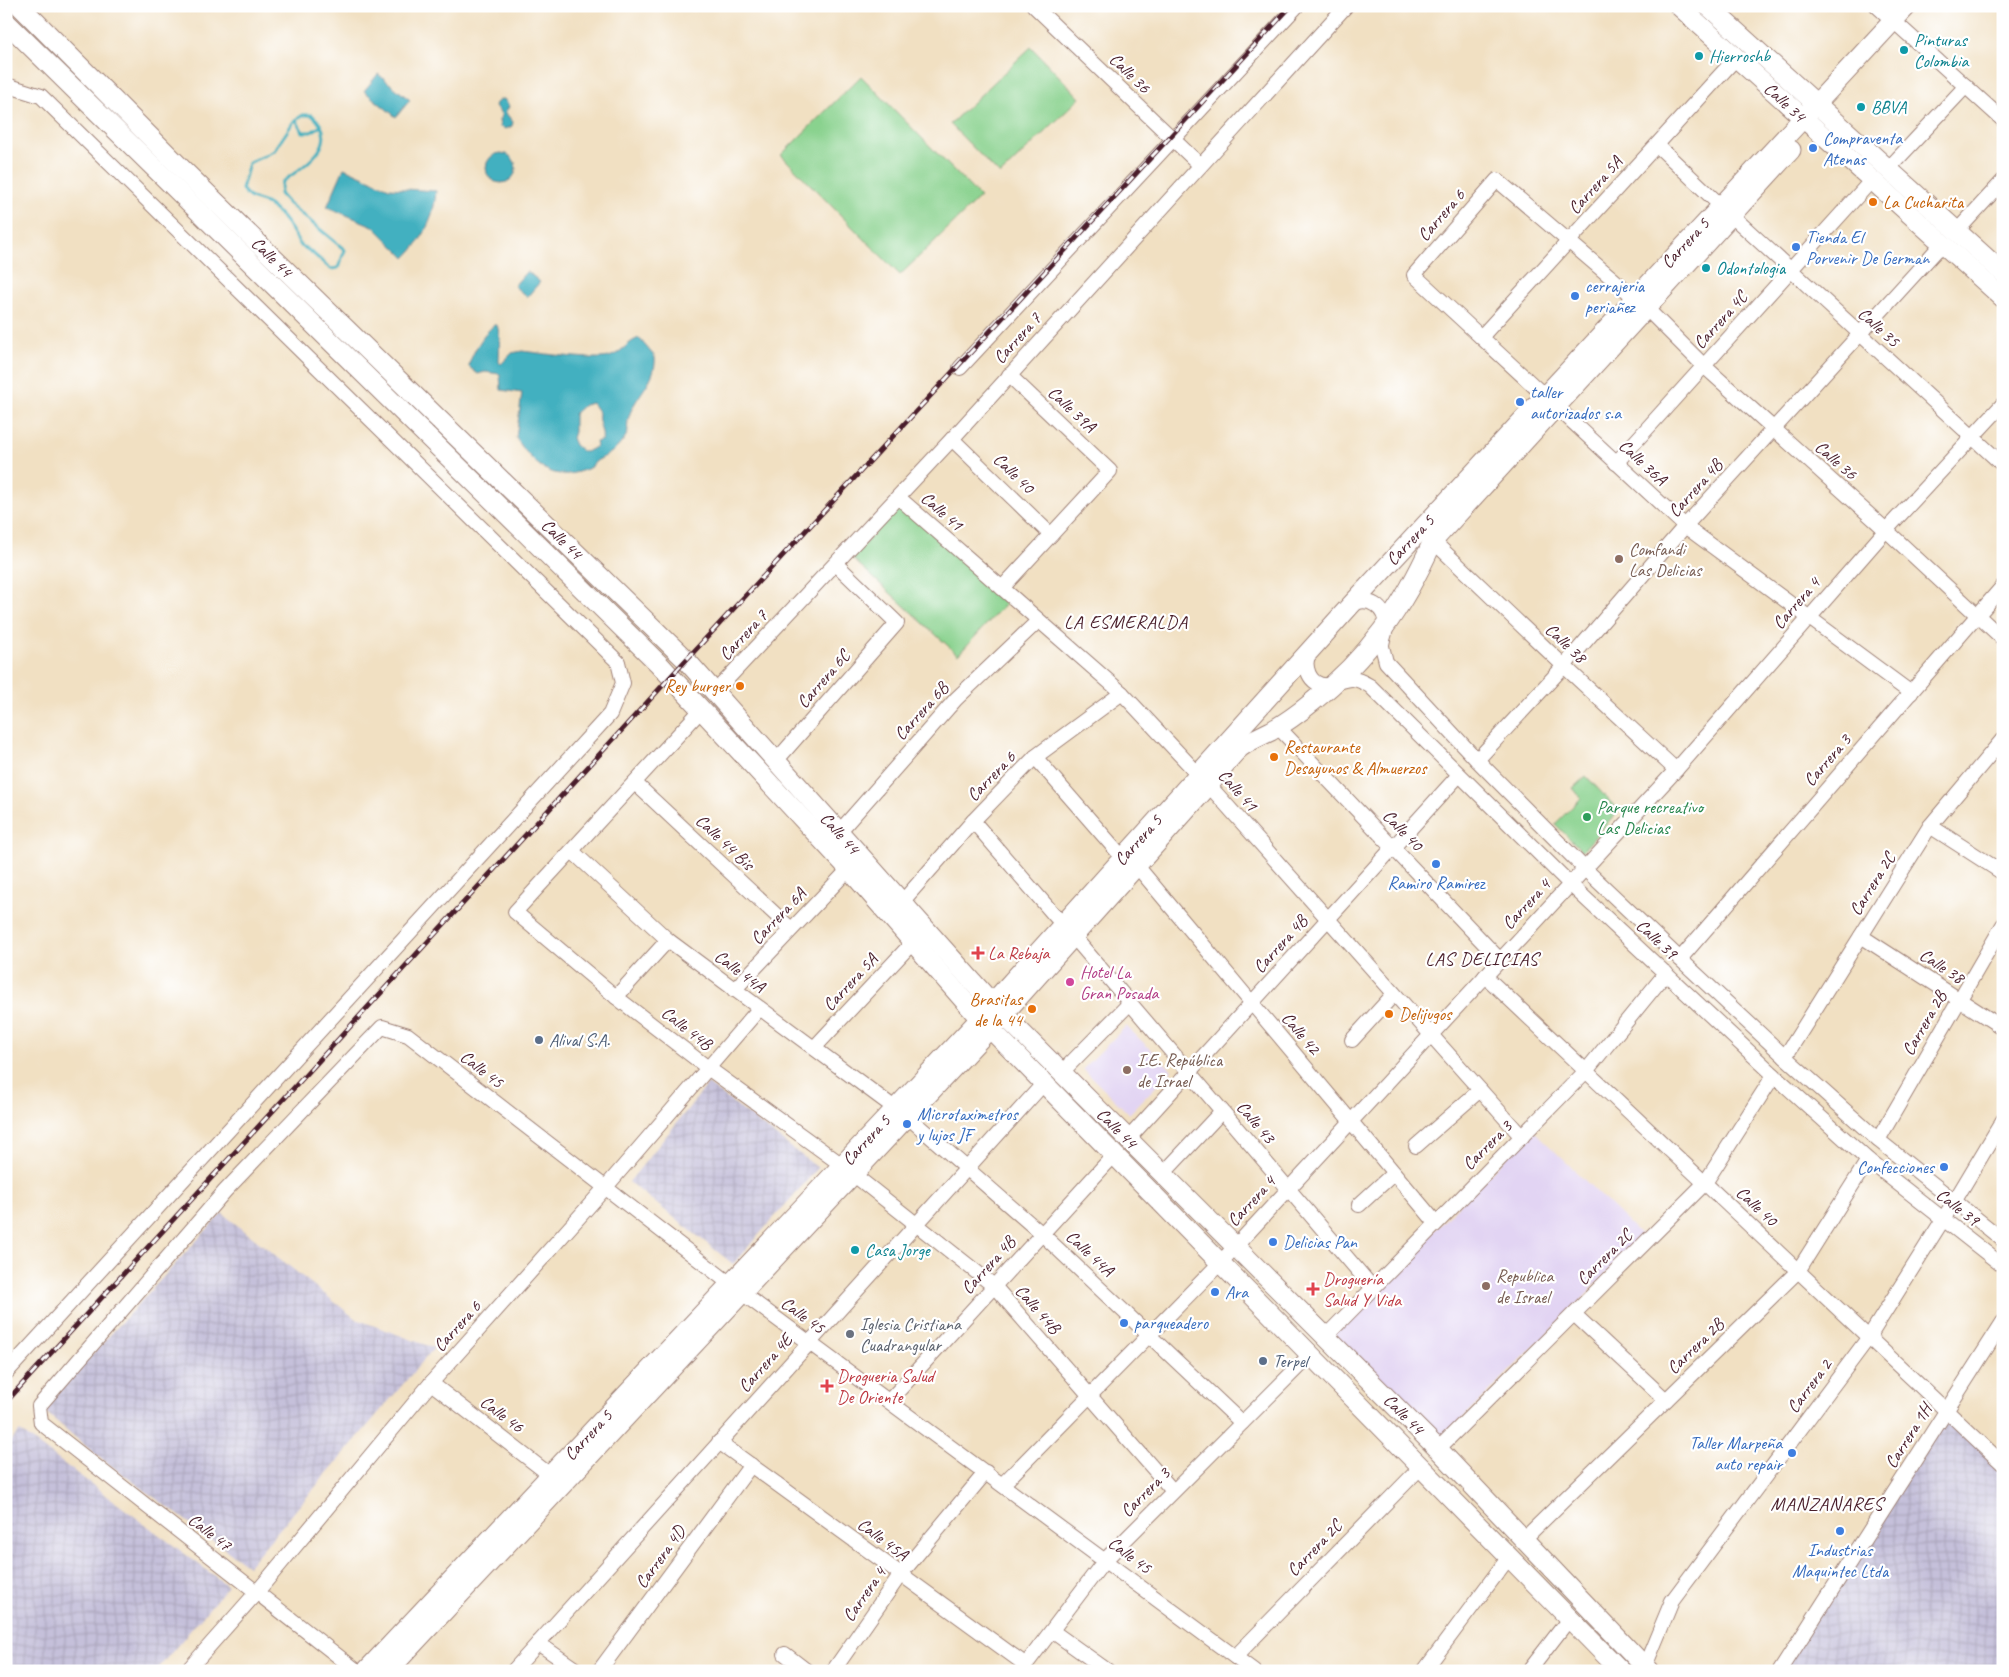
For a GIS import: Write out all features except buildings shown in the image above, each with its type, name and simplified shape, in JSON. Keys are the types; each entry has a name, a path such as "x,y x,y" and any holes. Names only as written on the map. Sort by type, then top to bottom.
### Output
{"main road":[{"name":"Calle 44","path":"20,6 190,177 680,654 902,902 1045,1082 1470,1518 1622,1671"},
{"name":"Calle 34","path":"1679,6 1736,58 1888,169 2003,273"},
{"name":"Calle 34","path":"1708,6 1814,115 1871,181 2003,298"},
{"name":"Carrera 5","path":"388,1671 736,1289 992,1016 1203,779 1310,650 1350,606 1550,401 1814,115 1907,6"},
{"name":"Calle 44","path":"6,22 638,643 702,709 914,941 992,1016 1062,1072 1438,1449 1524,1539 1640,1667"},
{"name":"Carrera 5","path":"1203,779 1240,747 1278,727 1310,704 1338,681 1362,656 1386,627 1416,578 1433,541 1550,401"},
{"name":"Carrera 5","path":"366,1671 550,1475 736,1289"},
{"path":"1470,1518 1487,1501"}],"street":[{"name":"Calle 36","path":"1034,6 1200,166"},
{"path":"960,368 1297,6"},
{"name":"Carrera 7","path":"714,692 898,498 1346,6"},
{"path":"1877,6 2003,120"},
{"name":"Carrera 5A","path":"1481,337 1736,58"},
{"path":"6,85 41,96 618,662 622,683 610,714 6,1373"},
{"path":"1888,169 1966,86"},
{"name":"Calle 35","path":"1657,145 1790,271 2003,465"},
{"name":"Calle 36","path":"1497,180 1640,303 1773,430 1886,530 2003,639"},
{"name":"Carrera 6","path":"1414,275 1497,180"},
{"path":"1957,231 2003,180"},
{"name":"Carrera 4C","path":"1616,462 1871,181"},
{"name":"Carrera 4B","path":"1477,760 1564,666 1685,526 1942,244"},
{"name":"Calle 36A","path":"1414,275 1685,526 1911,693"},
{"name":"Calle 39A","path":"1009,375 1110,471 1051,534"},
{"name":"Carrera 4","path":"1003,1484 1221,1262 1585,869 1676,770 1886,530 2003,404"},
{"name":"Calle 40","path":"952,439 1051,534"},
{"name":"Calle 41","path":"898,498 1122,693 1203,779 1522,1137"},
{"path":"1002,588 1051,534"},
{"name":"Calle 38","path":"1433,541 1676,770"},
{"name":"Carrera 6C","path":"776,761 897,623 836,564"},
{"name":"Carrera 3","path":"1680,959 2003,586"},
{"name":"Calle 39","path":"1350,606 1363,600 1377,605 1382,611 1386,627 1382,646 1386,662 1477,760 1585,869 1785,1057 1878,1140 2003,1240"},
{"name":"Carrera 6B","path":"839,832 956,700 1038,621"},
{"name":"Calle 39","path":"1310,650 1306,658 1306,668 1310,677 1318,683 1328,685 1338,681 1353,679 1370,686 1570,884 1774,1074 1868,1160 2003,1266"},
{"name":"Carrera 6","path":"902,902 973,821 1035,757 1122,693"},
{"path":"572,851 702,709"},
{"name":"Calle 40","path":"1278,727 1500,960"},
{"name":"Carrera 2C","path":"1785,1057 1930,826 2003,739"},
{"name":"Calle 42","path":"1035,757 1130,862 1252,1003 1436,1223"},
{"name":"Carrera 4B","path":"1128,1139 1459,775"},
{"name":"Calle 44 Bis","path":"635,783 790,929"},
{"name":"Calle 43","path":"973,821 1372,1287"},
{"path":"1930,826 2003,874"},
{"name":"Calle 44B","path":"572,851 515,912 616,997 708,1068 848,1170 994,1286 1173,1491"},
{"name":"Calle 44A","path":"572,851 668,940 759,1010 901,1112 967,1168 1042,1234 1242,1422"},
{"name":"Carrera 6A","path":"734,990 849,869"},
{"name":"Carrera 2B","path":"1878,1140 2003,925"},
{"name":"Calle 38","path":"1861,936 2003,1028"},
{"path":"616,997 668,940"},
{"name":"Carrera 5A","path":"814,1048 914,941"},
{"name":"Carrera 3","path":"1326,1336 1586,1070 1666,973"},
{"name":"Calle 40","path":"1485,976 2003,1464"},
{"path":"1352,1040 1394,994"},
{"path":"1062,1072 1130,1003"},
{"name":"Carrera 6","path":"187,1671 431,1384 605,1188 759,1010"},
{"name":"Calle 45","path":"40,1423 39,1406 225,1190 382,1027 408,1036 736,1289 1003,1484 1254,1671"},
{"name":"Carrera 2C","path":"1438,1449 1705,1183 1774,1074"},
{"name":"Carrera 4E","path":"513,1671 1045,1082"},
{"path":"1416,1146 1480,1090"},
{"path":"1163,1174 1222,1111"},
{"name":"Carrera 2","path":"1640,1667 1672,1601 1869,1337 2003,1120"},
{"name":"Carrera 4B","path":"889,1401 1115,1154"},
{"name":"Carrera 2B","path":"1524,1539 1798,1271 1868,1160"},
{"path":"1359,1205 1394,1173"},
{"path":"1574,1314 1666,1400"},
{"name":"Carrera 1H","path":"1780,1671 2003,1322"},
{"name":"Carrera 3","path":"1024,1668 1105,1560 1311,1354"},
{"name":"Calle 46","path":"431,1384 550,1475"},
{"name":"Calle 47","path":"40,1423 357,1671"},
{"name":"Calle 45A","path":"719,1442 1024,1668"},
{"name":"Carrera 4D","path":"599,1671 750,1465"},
{"name":"Carrera 2C","path":"1235,1657 1421,1467"},
{"name":"Carrera 4","path":"833,1671 900,1575 986,1472"},
{"path":"1424,1671 1509,1557"},
{"path":"1529,1671 1569,1619"},
{"path":"1052,1631 1108,1671"},
{"path":"538,1643 578,1671"},
{"path":"786,1654 807,1671"}],"shaded area":[{"name":"I.E. República de Israel","path":"1126,1026 1172,1070 1129,1114 1083,1069"},
{"path":"708,1084 818,1168 733,1264 629,1182"},
{"name":"Republica de Israel","path":"1533,1130 1643,1237 1438,1443 1331,1336"},
{"path":"222,1213 356,1319 434,1348 248,1566 95,1454 42,1409"},
{"path":"1947,1410 2003,1464 2003,1671 1780,1671"},
{"path":"20,1431 228,1586 156,1671 6,1671 6,1446"}],"green space":[{"path":"1031,47 1080,98 1000,175 950,124"},
{"path":"861,76 980,197 900,275 781,155"},
{"path":"901,504 1008,601 958,655 852,558"},
{"name":"Parque recreativo Las Delicias","path":"1586,776 1619,811 1582,851 1555,824 1581,798 1573,788"}],"water":[{"path":"378,74 410,100 396,117 364,91"},
{"path":"501,99 504,99 508,104 509,107 505,112 513,122 512,126 506,129 500,127 499,120 502,115 495,106"},
{"path":"501,153 512,157 516,168 512,179 501,183 490,179 486,168 490,157"},
{"path":"344,168 389,188 436,191 433,210 427,228 418,243 405,258 373,226 327,207"},
{"path":"527,271 540,282 527,297 514,286"},
{"path":"497,325 499,362 501,364 512,353 522,351 580,357 609,357 639,338 655,357 654,367 631,412 628,432 619,446 588,469 568,474 558,474 550,471 535,461 516,438 522,393 501,390 500,374 485,372 478,374 469,367 475,351 490,328","holes":["592,403 599,413 602,440 596,442 597,446 586,452 582,451 575,445 572,438 574,414 584,405"]}],"waterway":[{"path":"303,115 312,115 321,125 324,135 322,145 309,162 282,182 280,194 288,203 345,250 338,268 331,269 309,250 301,246 279,214 269,205 249,197 242,189 249,163 274,151 294,121 303,115"},
{"path":"296,120 303,132 311,132 321,126"}],"railway":[{"path":"6,1402 686,660 1291,6"}],"place":[{"name":"Pinturas Colombia","path":"1904,50"},
{"name":"Hierroshb","path":"1699,56"},
{"name":"BBVA","path":"1861,107"},
{"name":"Compraventa Atenas","path":"1813,148"},
{"name":"La Cucharita","path":"1873,202"},
{"name":"Tienda El Porvenir De German","path":"1796,247"},
{"name":"Odontologia","path":"1706,268"},
{"name":"cerrajeria periañez","path":"1575,296"},
{"name":"taller autorizados s.a","path":"1520,402"},
{"name":"Comfandi Las Delicias","path":"1619,559"},
{"name":"Rey burger","path":"740,686"},
{"name":"Restaurante Desayunos & Almuerzos","path":"1274,757"},
{"name":"Parque recreativo Las Delicias","path":"1587,817"},
{"name":"Ramiro Ramirez","path":"1436,864"},
{"name":"La Rebaja","path":"978,953"},
{"name":"Hotel La Gran Posada","path":"1070,982"},
{"name":"Brasitas de la 44","path":"1032,1009"},
{"name":"Delijugos","path":"1389,1014"},
{"name":"Alival S.A.","path":"539,1040"},
{"name":"I.E. República de Israel","path":"1127,1070"},
{"name":"Microtaximetros y lujos JF","path":"907,1124"},
{"name":"Confecciones","path":"1944,1167"},
{"name":"Delicias Pan","path":"1273,1242"},
{"name":"Casa Jorge","path":"855,1250"},
{"name":"Republica de Israel","path":"1486,1286"},
{"name":"Droguería Salud Y Vida","path":"1313,1289"},
{"name":"Ara","path":"1215,1292"},
{"name":"parqueadero","path":"1124,1323"},
{"name":"Iglesia Cristiana Cuadrangular","path":"850,1334"},
{"name":"Terpel","path":"1263,1361"},
{"name":"Drogueria Salud De Oriente","path":"827,1386"},
{"name":"Taller Marpeña auto repair","path":"1792,1453"},
{"name":"Industrias Maquintec Ltda","path":"1840,1531"}],"district":[{"name":"LA ESMERALDA","path":"1126,621"},
{"name":"LAS DELICIAS","path":"1482,958"},
{"name":"MANZANARES","path":"1827,1503"}]}
